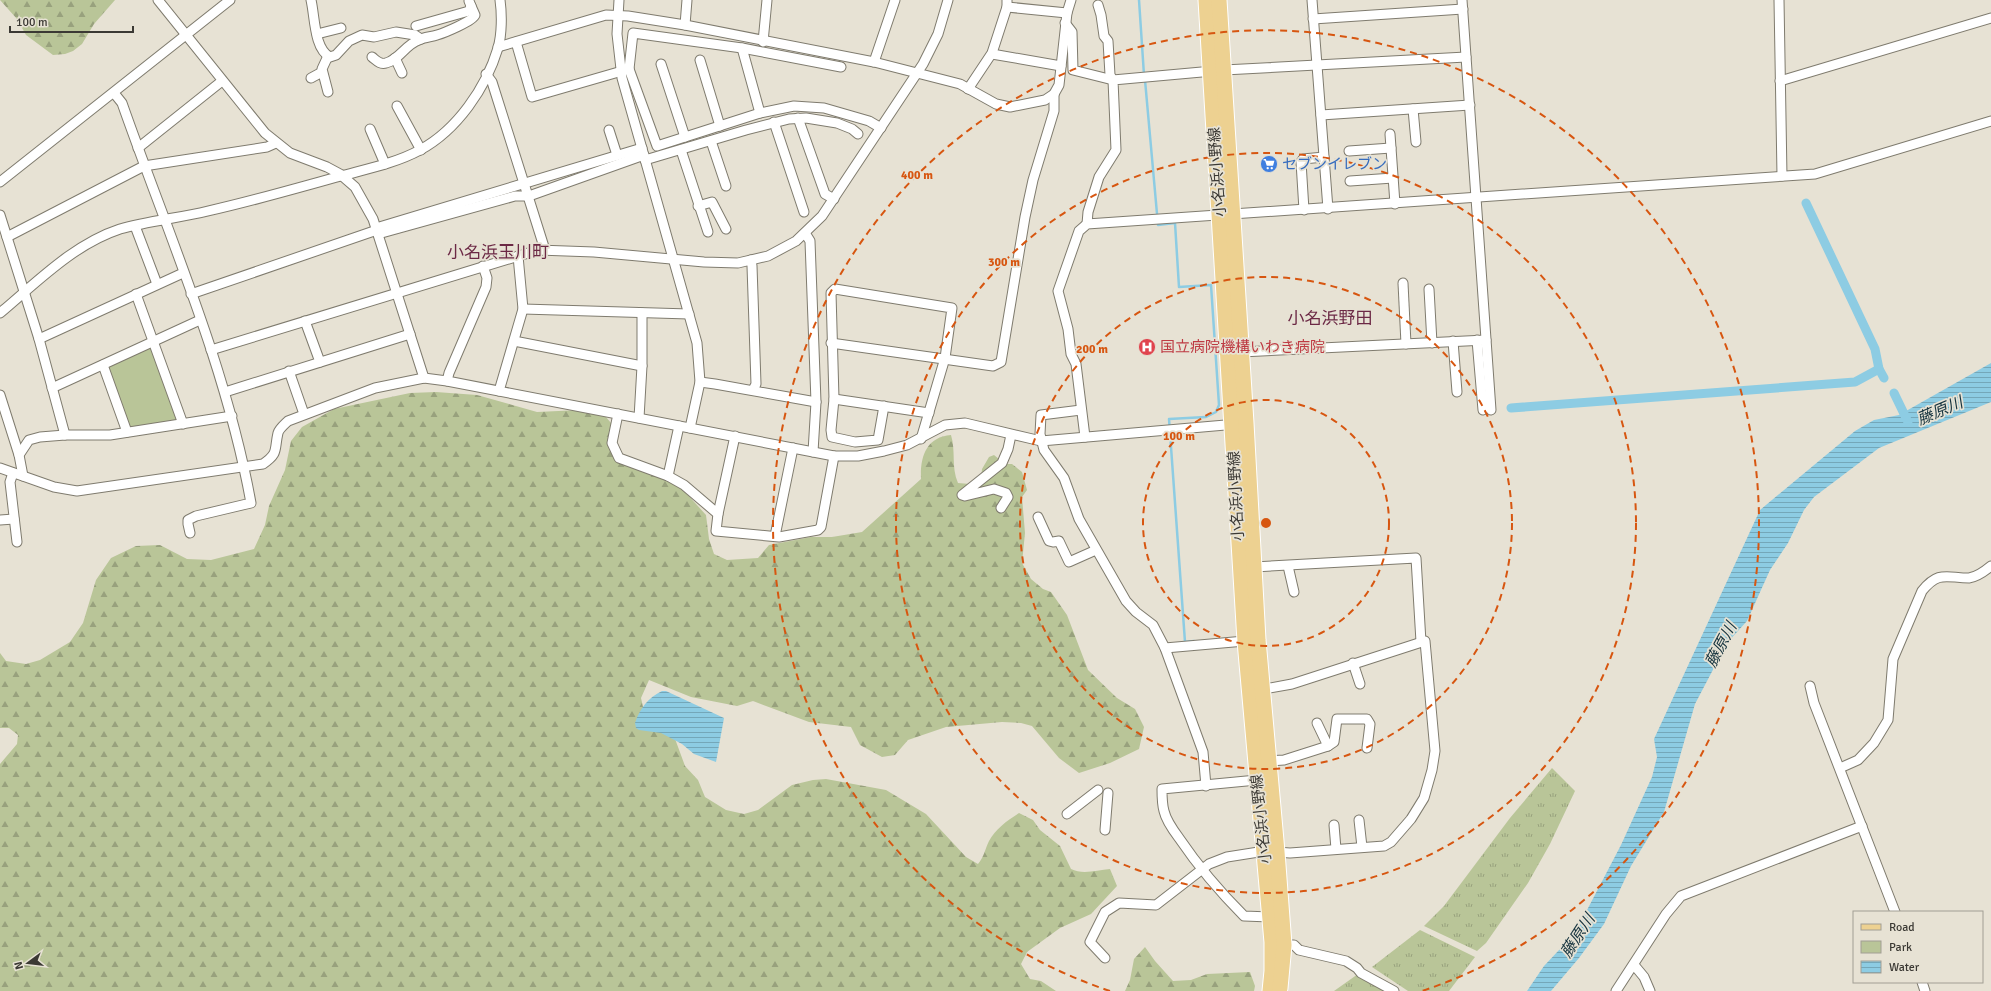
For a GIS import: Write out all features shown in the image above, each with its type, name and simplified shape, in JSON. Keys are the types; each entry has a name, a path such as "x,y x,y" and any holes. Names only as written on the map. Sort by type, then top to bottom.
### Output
{"main road":[{"name":"小名浜小野線","path":"1206,0 1217,71"},
{"name":"小名浜小野線","path":"1219,0 1217,71 1239,424 1245,641 1268,761 1271,852 1270,917 1272,971 1270,991"},
{"name":"小名浜小野線","path":"1226,215 1241,352 1239,424 1254,567 1257,780 1271,852 1284,945 1280,991"}],"street":[{"path":"158,0 264,133 294,156 327,167 349,180 360,194 377,231 424,378"},
{"path":"0,182 230,0"},
{"path":"311,0 318,44 328,56 333,58 349,41 362,35 374,37 396,32 415,35 421,39"},
{"path":"0,313 68,257 96,239 135,226 253,201 385,164 421,150 449,129 462,114 481,87 498,47 500,0"},
{"path":"619,0 617,34 644,155 697,343 700,382 690,428"},
{"path":"685,26 687,0"},
{"path":"763,42 767,0"},
{"path":"874,62 895,0"},
{"path":"211,350 538,250 674,259 711,263 738,263 768,256 796,241 822,216 834,199 924,64 938,34 948,0"},
{"path":"498,47 606,15 618,15 685,26 874,62 935,76 968,89 996,104 1010,107 1045,100 1054,94 1059,85 1065,23 1071,0"},
{"path":"1312,0 1328,209"},
{"path":"1778,0 1782,176"},
{"path":"416,26 469,11 470,3"},
{"path":"372,57 381,63 395,58 409,45 421,39 443,33 472,19 475,15 470,3"},
{"path":"968,89 992,54 1007,3 1067,13"},
{"path":"1313,18 1463,4 1476,198 1482,340 1487,410"},
{"path":"1087,224 1088,212 1099,177 1116,150 1113,80 1110,75 1108,41 1104,36 1102,15 1098,5"},
{"path":"1780,82 1991,18"},
{"path":"1065,23 1072,32 1073,70 1113,80 1217,71 1466,57"},
{"path":"317,34 341,28"},
{"path":"841,67 742,48 632,33 625,70 657,146 760,113 794,106 824,108 869,121 881,128"},
{"path":"516,42 532,96 625,70"},
{"path":"742,48 760,113"},
{"path":"992,54 1061,66"},
{"path":"328,56 322,72 328,92"},
{"path":"395,58 402,73"},
{"path":"700,60 720,126"},
{"path":"661,64 685,137"},
{"path":"310,78 322,72"},
{"path":"486,74 492,82 545,250"},
{"path":"138,148 222,82"},
{"path":"114,93 122,103 211,350 232,416 251,502 196,516 188,520 190,532"},
{"path":"831,343 993,366 1001,362 1024,217 1033,180 1054,111 1054,94"},
{"path":"1321,115 1470,105"},
{"path":"397,106 421,150"},
{"path":"1413,109 1416,142"},
{"path":"798,118 825,194 834,199"},
{"path":"191,294 377,231 617,155 644,155 681,150 774,122 798,118 806,118 837,124 852,129 858,134"},
{"path":"1084,437 1076,364 1071,354 1068,329 1058,291 1079,231 1087,224 1328,209 1815,174 1991,121"},
{"path":"774,122 804,212"},
{"path":"370,129 385,164"},
{"path":"609,130 617,155"},
{"path":"1390,134 1395,204"},
{"path":"712,141 726,186"},
{"path":"7,237 144,166 267,147 276,143"},
{"path":"1349,151 1391,148"},
{"path":"681,150 698,206 708,232"},
{"path":"377,231 515,196 529,196 644,155"},
{"path":"1304,210 1301,162 1303,159 1324,157"},
{"path":"1350,181 1393,178"},
{"path":"698,206 712,202 726,229"},
{"path":"0,216 39,339 65,435"},
{"path":"135,226 157,284"},
{"path":"805,233 810,241 816,402 813,452"},
{"path":"499,391 523,308 518,256"},
{"path":"751,260 756,384 753,390"},
{"path":"447,381 486,287 487,278 483,266"},
{"path":"39,339 183,273"},
{"path":"1403,282 1406,344"},
{"path":"884,406 878,440 855,442 832,437 831,430 834,398 831,343 831,293 835,289 952,308 945,358 921,439"},
{"path":"1429,289 1432,343"},
{"path":"136,294 183,424"},
{"path":"523,308 689,314"},
{"path":"639,418 642,366 642,313"},
{"path":"52,388 200,320"},
{"path":"305,321 320,362"},
{"path":"225,392 410,334"},
{"path":"1241,352 1482,340"},
{"path":"514,341 642,366"},
{"path":"1453,341 1457,392"},
{"path":"103,365 127,432"},
{"path":"289,371 304,414"},
{"path":"0,468 54,487 77,491 263,464 273,457 277,448 278,432 288,421 375,388 424,378 447,381 834,456 858,456 884,451 907,445 921,439 945,425 965,423 1011,435 1041,440 1239,424"},
{"path":"700,382 816,402"},
{"path":"0,395 19,455 23,476"},
{"path":"834,398 929,413"},
{"path":"1081,410 1042,414 1040,434 1044,450 1069,488 1079,519 1126,601 1136,612 1153,625 1164,648 1203,752 1206,786"},
{"path":"618,414 612,443 619,458 668,476 693,492 718,514"},
{"path":"19,455 29,440 40,437 65,435 110,435 232,416"},
{"path":"668,476 679,426"},
{"path":"1000,508 1008,497 1006,493 998,490 964,496 962,495 1002,462 1008,449 1011,435"},
{"path":"735,436 718,514 716,531 775,536 818,530 821,527 834,456"},
{"path":"775,536 793,448"},
{"path":"13,473 10,482 17,542"},
{"path":"1038,517 1049,541 1059,541 1069,562 1096,550"},
{"path":"0,520 14,519"},
{"path":"1254,567 1416,558 1414,609 1421,642"},
{"path":"1288,566 1294,592"},
{"path":"1840,768 1858,760 1874,743 1888,720 1893,659 1922,591 1928,583 1938,577 1974,577 1991,566"},
{"path":"1164,648 1245,641"},
{"path":"1105,958 1090,942 1105,912 1119,903 1156,905 1209,864 1227,857 1271,852 1290,853 1388,845 1411,819 1424,798 1428,788 1435,750 1425,641 1353,663 1292,684 1255,691"},
{"path":"1353,663 1360,684"},
{"path":"1810,686 1895,911"},
{"path":"1268,761 1284,760 1328,746 1334,742 1337,719 1367,719 1370,724 1367,748"},
{"path":"1317,723 1328,746"},
{"path":"1257,780 1162,789 1162,795 1164,812 1172,828 1202,869 1244,916 1270,917"},
{"path":"1067,814 1098,790"},
{"path":"1105,830 1108,792"},
{"path":"1359,820 1362,847"},
{"path":"1334,825 1336,849"},
{"path":"1616,991 1666,914 1681,896 1862,826"},
{"path":"1284,945 1294,945 1299,950 1346,961 1357,968 1361,973 1394,991"},
{"path":"1634,965 1644,977 1650,991"}],"green space":[{"path":"0,0 115,0 94,24 82,44 73,51 65,54 53,55 26,35 17,19"},
{"path":"149,347 152,348 178,418 176,421 132,427 128,425 107,369 108,365"},
{"path":"436,392 477,395 537,412 580,410 606,417 611,423 612,430 608,445 612,454 625,462 677,483 706,515 709,539 714,554 727,560 758,558 769,545 811,537 832,537 862,532 921,479 923,456 926,450 930,444 942,437 951,435 955,471 958,483 970,484 981,479 982,469 989,457 994,455 1005,464 1012,464 1022,472 1027,490 1022,497 1025,533 1022,563 1031,579 1043,589 1051,592 1067,615 1088,670 1117,698 1135,709 1144,727 1139,749 1110,763 1079,773 1059,758 1032,726 1021,723 1002,722 946,727 908,740 895,755 882,757 860,745 851,727 809,722 753,701 737,706 691,697 649,680 641,698 645,716 674,736 685,766 698,780 705,797 726,810 744,814 758,810 792,785 813,780 826,779 886,790 926,814 966,857 978,864 989,841 998,829 1019,813 1033,820 1040,830 1060,846 1071,869 1085,872 1110,869 1117,886 1091,914 1060,928 1027,952 1021,964 1030,979 1041,981 1056,991 0,991 0,764 17,744 18,735 9,728 0,728 0,653 6,661 26,664 40,660 70,642 83,623 96,580 111,558 136,546 160,545 187,559 211,560 254,549 265,525 269,506 285,470 291,441 302,427 334,409 410,393"},
{"path":"1552,768 1575,791 1550,844 1528,883 1486,943 1477,951 1424,926 1444,906 1510,818"},
{"path":"1420,930 1475,957 1449,991 1408,991 1372,967"},
{"path":"1145,947 1173,981 1191,980 1207,974 1250,972 1255,986 1254,991 1125,991 1130,980 1134,959"},
{"path":"1358,974 1391,991 1334,991"}],"water":[{"name":"藤原川","path":"1991,363 1991,402 1879,448 1814,497 1804,510 1788,543 1770,570 1747,621 1727,643 1695,704 1664,812 1631,866 1604,924 1579,958 1551,991 1527,991 1544,966 1575,933 1621,845 1652,777 1657,757 1654,739 1760,510 1855,431 1874,420 1899,415"},
{"path":"662,691 666,691 724,718 716,762 694,754 682,744 661,733 639,730 636,728 635,723 642,708 649,700"}],"waterway":[{"path":"1139,0 1144,75"},
{"path":"1145,80 1158,225 1175,223 1179,287 1211,285 1219,405 1216,412 1206,417 1169,419 1185,642 1194,641"},
{"path":"1806,203 1875,349 1879,369 1884,378"},
{"path":"1511,408 1855,382 1879,369"},
{"path":"1894,393 1908,422"}],"place":[{"name":"セブンイレブン","path":"1269,164"},
{"name":"国立病院機構いわき病院","path":"1147,347"}],"district":[{"name":"小名浜玉川町","path":"498,252"},
{"name":"小名浜野田","path":"1330,318"}]}
